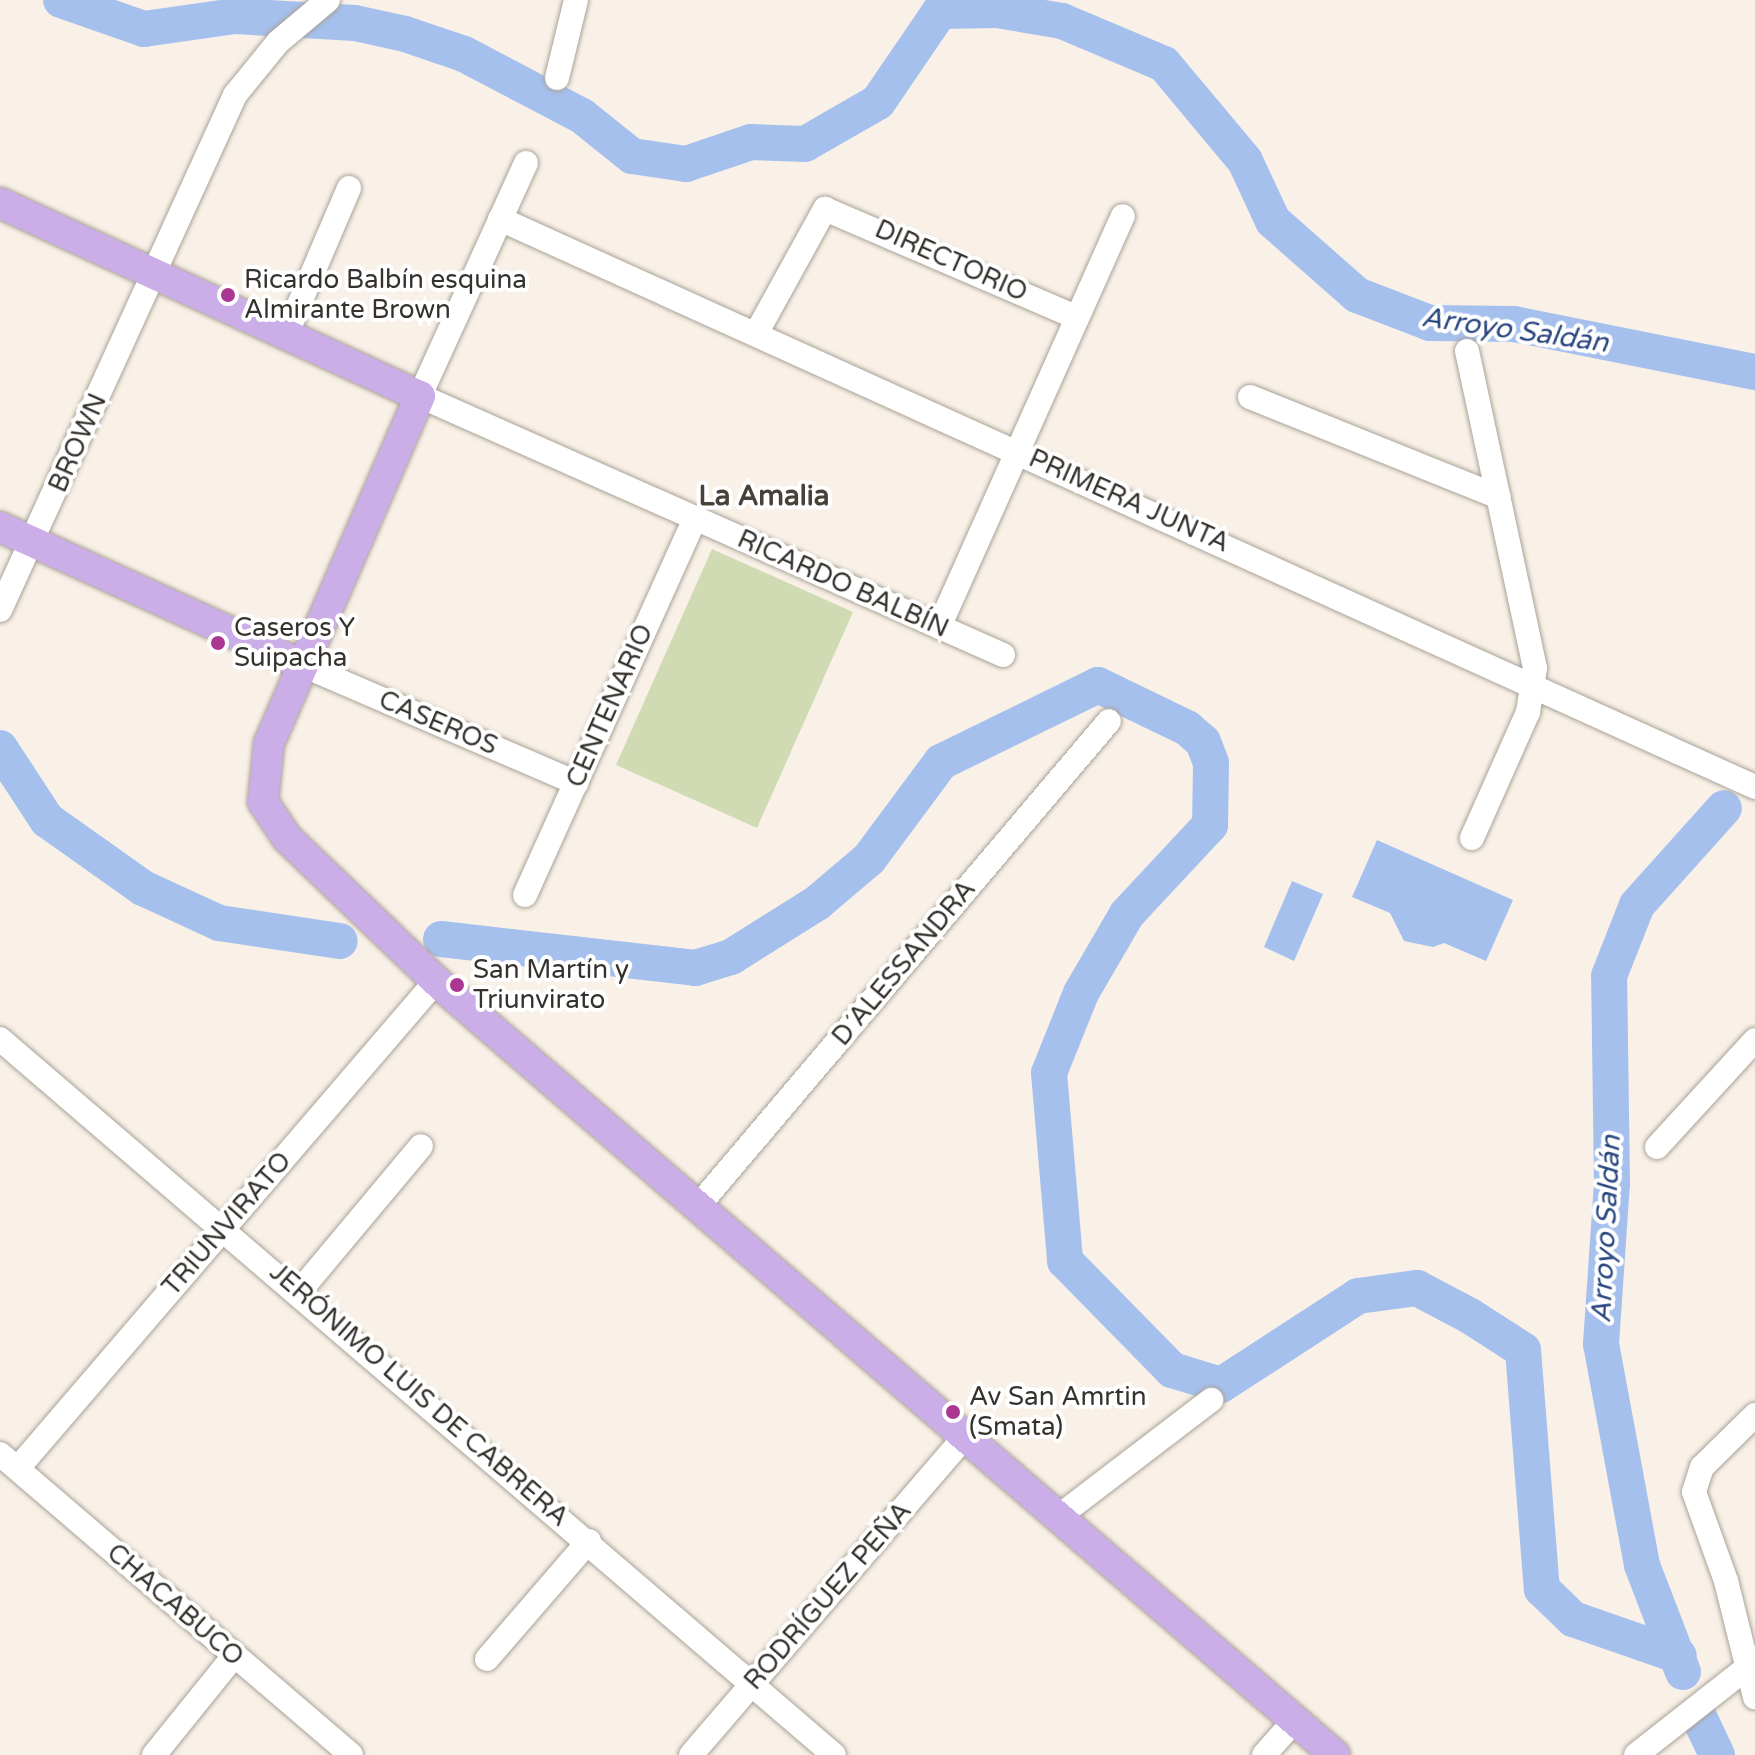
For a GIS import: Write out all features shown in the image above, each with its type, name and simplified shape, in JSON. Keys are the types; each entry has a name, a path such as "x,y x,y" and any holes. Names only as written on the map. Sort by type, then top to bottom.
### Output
{"main road":[{"path":"0,203 420,396 300,664 266,754 263,802 287,838 436,981 1335,1755"},
{"path":"0,527 300,664"}],"street":[{"name":"BROWN","path":"0,610 34,542 235,95 278,42 328,0"},
{"path":"557,78 576,0"},
{"path":"420,396 526,163"},
{"path":"286,335 349,188"},
{"name":"DIRECTORIO","path":"757,332 825,209 1076,317"},
{"path":"939,627 1123,216"},
{"name":"PRIMERA JUNTA","path":"500,219 1472,656 1534,691 1755,787"},
{"path":"1467,351 1499,497 1534,691 1472,838"},
{"name":"RICARDO BALBÍN","path":"420,396 1003,655"},
{"path":"1250,397 1499,497"},
{"name":"CENTENARIO","path":"525,895 695,518"},
{"name":"CASEROS","path":"300,664 576,783"},
{"name":"D´ALESSANDRA","path":"699,1205 1109,721"},
{"name":"TRIUNVIRATO","path":"9,1461 225,1227 436,981"},
{"name":"JERÓNIMO LUIS DE CABRERA","path":"0,1039 225,1227 834,1755"},
{"path":"1657,1147 1755,1040"},
{"path":"299,1292 421,1146"},
{"path":"1058,1517 1211,1400"},
{"path":"1755,1415 1695,1480 1729,1592 1744,1670 1755,1697"},
{"name":"RODRÍGUEZ PEÑA","path":"691,1755 965,1437"},
{"name":"CHACABUCO","path":"9,1461 351,1755"},
{"path":"487,1659 589,1541"},
{"path":"154,1755 234,1656"},
{"path":"1636,1755 1744,1670"},
{"path":"1264,1755 1295,1720"}],"green space":[{"path":"712,549 853,612 757,828 616,765"}],"water":[{"path":"1377,840 1513,900 1486,961 1444,943 1433,947 1404,941 1390,913 1352,897"},
{"path":"1292,881 1323,894 1294,961 1264,947"}],"waterway":[{"name":"Arroyo Saldán","path":"61,0 144,29 235,16 355,23 405,34 464,54 582,116 632,156 686,164 751,142 805,144 878,102 940,11 997,10 1062,21 1164,64 1245,161 1273,221 1357,295 1430,323 1514,324 1755,372"},
{"path":"441,939 695,968 731,957 817,903 869,859 941,762 1098,685 1187,728 1203,742 1211,763 1210,825 1127,914 1081,993 1049,1073 1065,1261 1172,1370 1221,1385 1358,1296 1417,1288 1470,1316 1523,1350 1542,1589 1573,1619 1679,1656"},
{"path":"0,748 47,820 143,888 219,923 340,941"},
{"name":"Arroyo Saldán","path":"1683,1672 1642,1565 1601,1344 1612,1184 1609,976 1637,905 1724,808"},
{"name":"Arroyo Saldán","path":"1699,1717 1717,1755"}],"place":[{"name":"Ricardo Balbín esquina Almirante Brown","path":"228,295"},
{"name":"Caseros Y Suipacha","path":"218,643"},
{"name":"San Martín y Triunvirato","path":"457,985"},
{"name":"Av San Amrtin (Smata)","path":"953,1412"}],"district":[{"name":"La Amalia","path":"764,496"}]}
